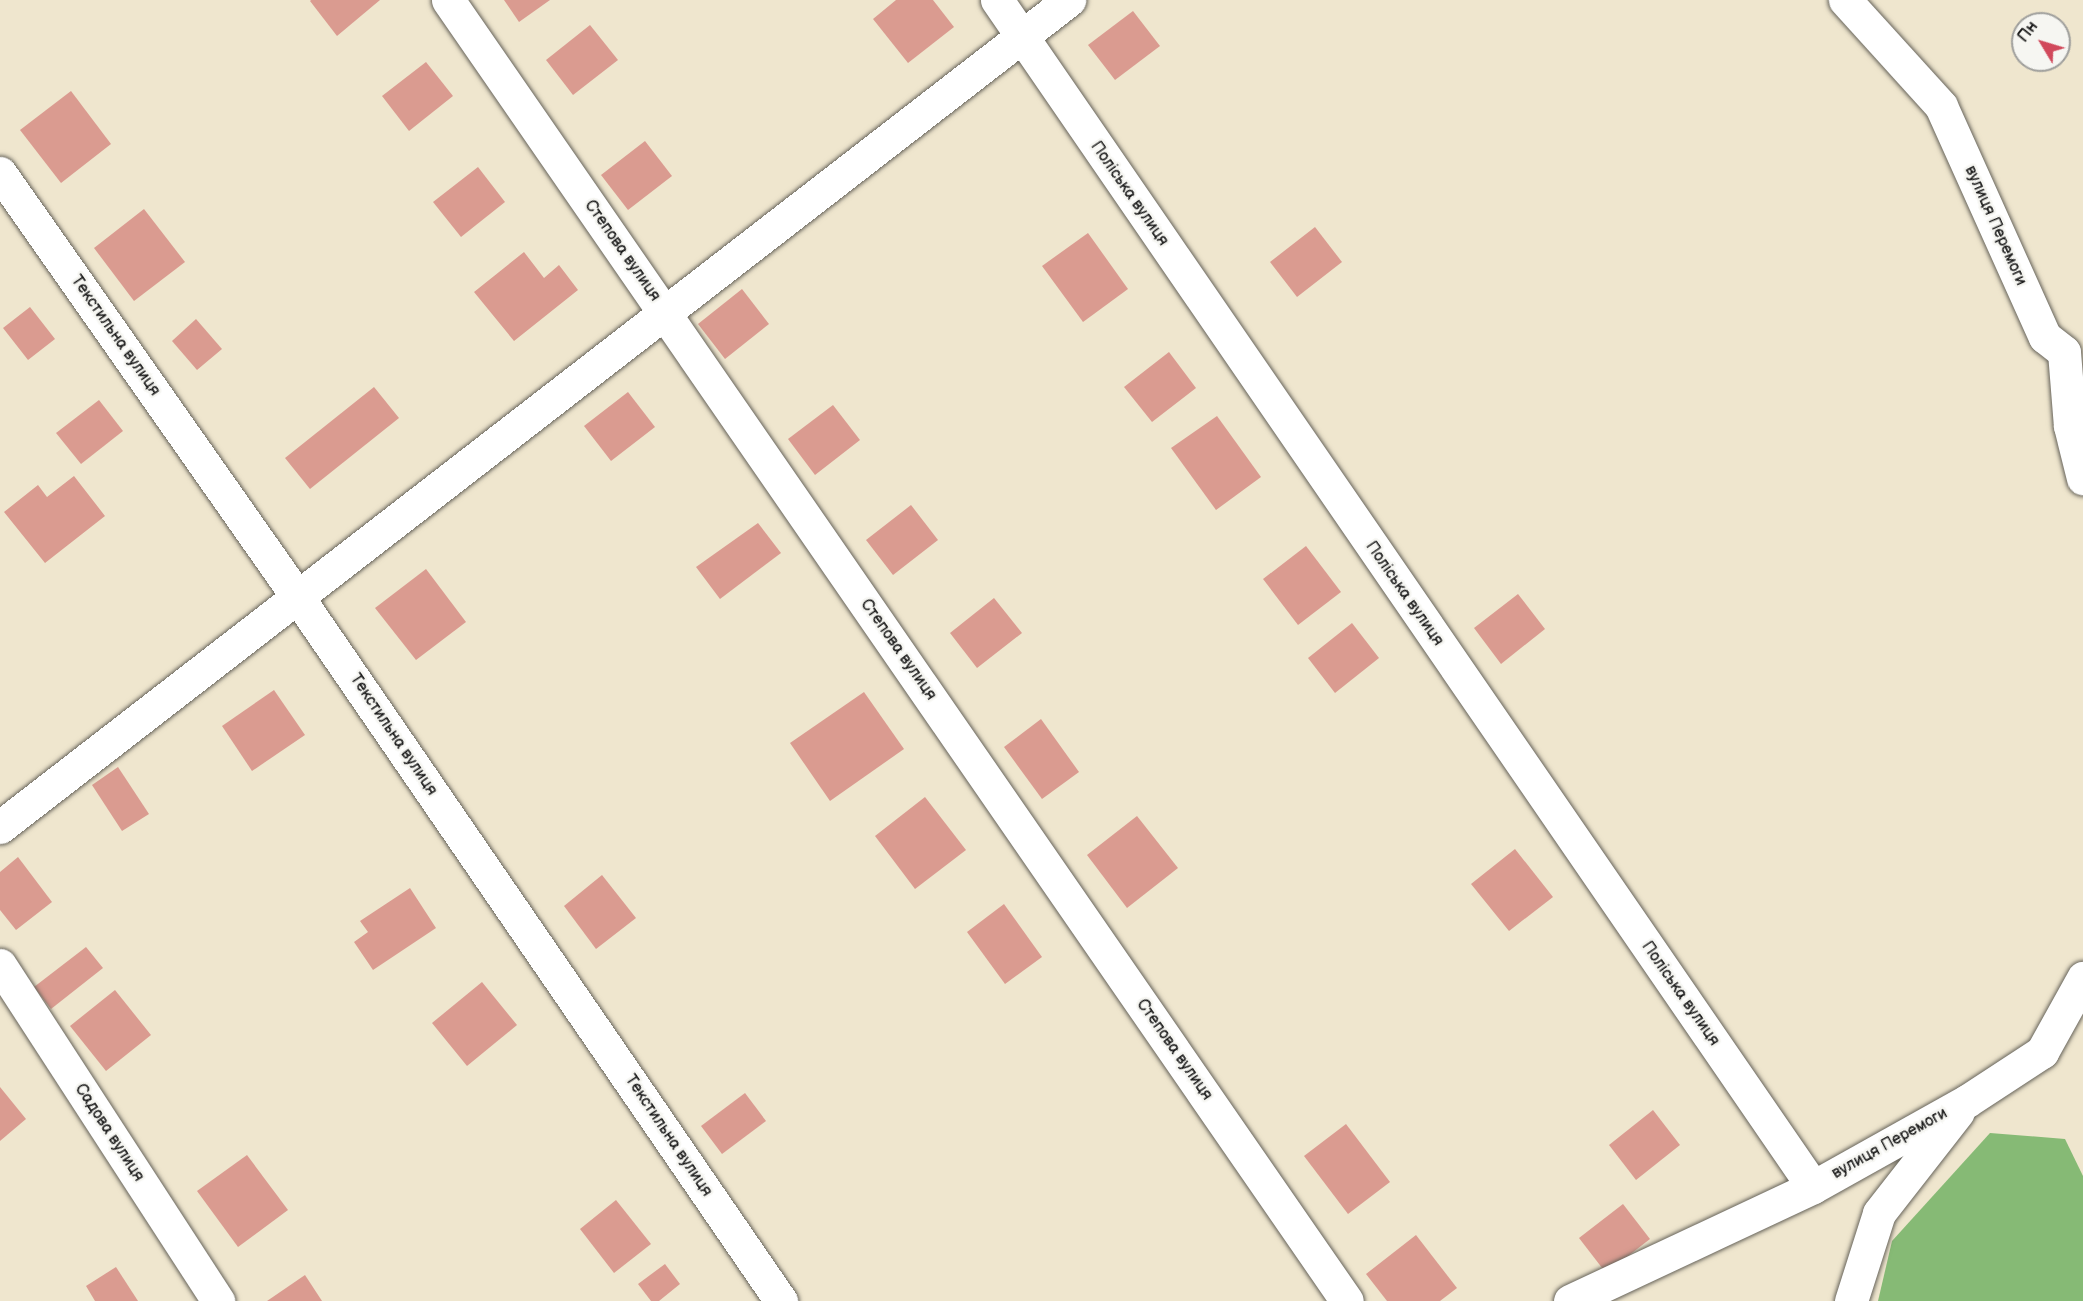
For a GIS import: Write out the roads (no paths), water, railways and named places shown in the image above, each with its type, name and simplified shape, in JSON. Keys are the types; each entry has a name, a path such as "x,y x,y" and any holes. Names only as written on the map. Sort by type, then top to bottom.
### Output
{"street":[{"name":"Степова вулиця","path":"448,0 1347,1301"},
{"name":"Поліська вулиця","path":"997,0 1813,1187"},
{"path":"0,827 299,599 1069,0"},
{"name":"вулиця Перемоги","path":"1845,0 1941,106 2045,337 2074,349 2070,426 2083,478"},
{"name":"Текстильна вулиця","path":"0,172 299,599 781,1301"},
{"name":"Садова вулиця","path":"0,965 218,1301"},
{"name":"вулиця Перемоги","path":"1570,1301 1813,1187 1967,1101 2042,1053 2083,978"},
{"name":"вулиця Перемоги","path":"1851,1301 1879,1213 1967,1101"}]}
